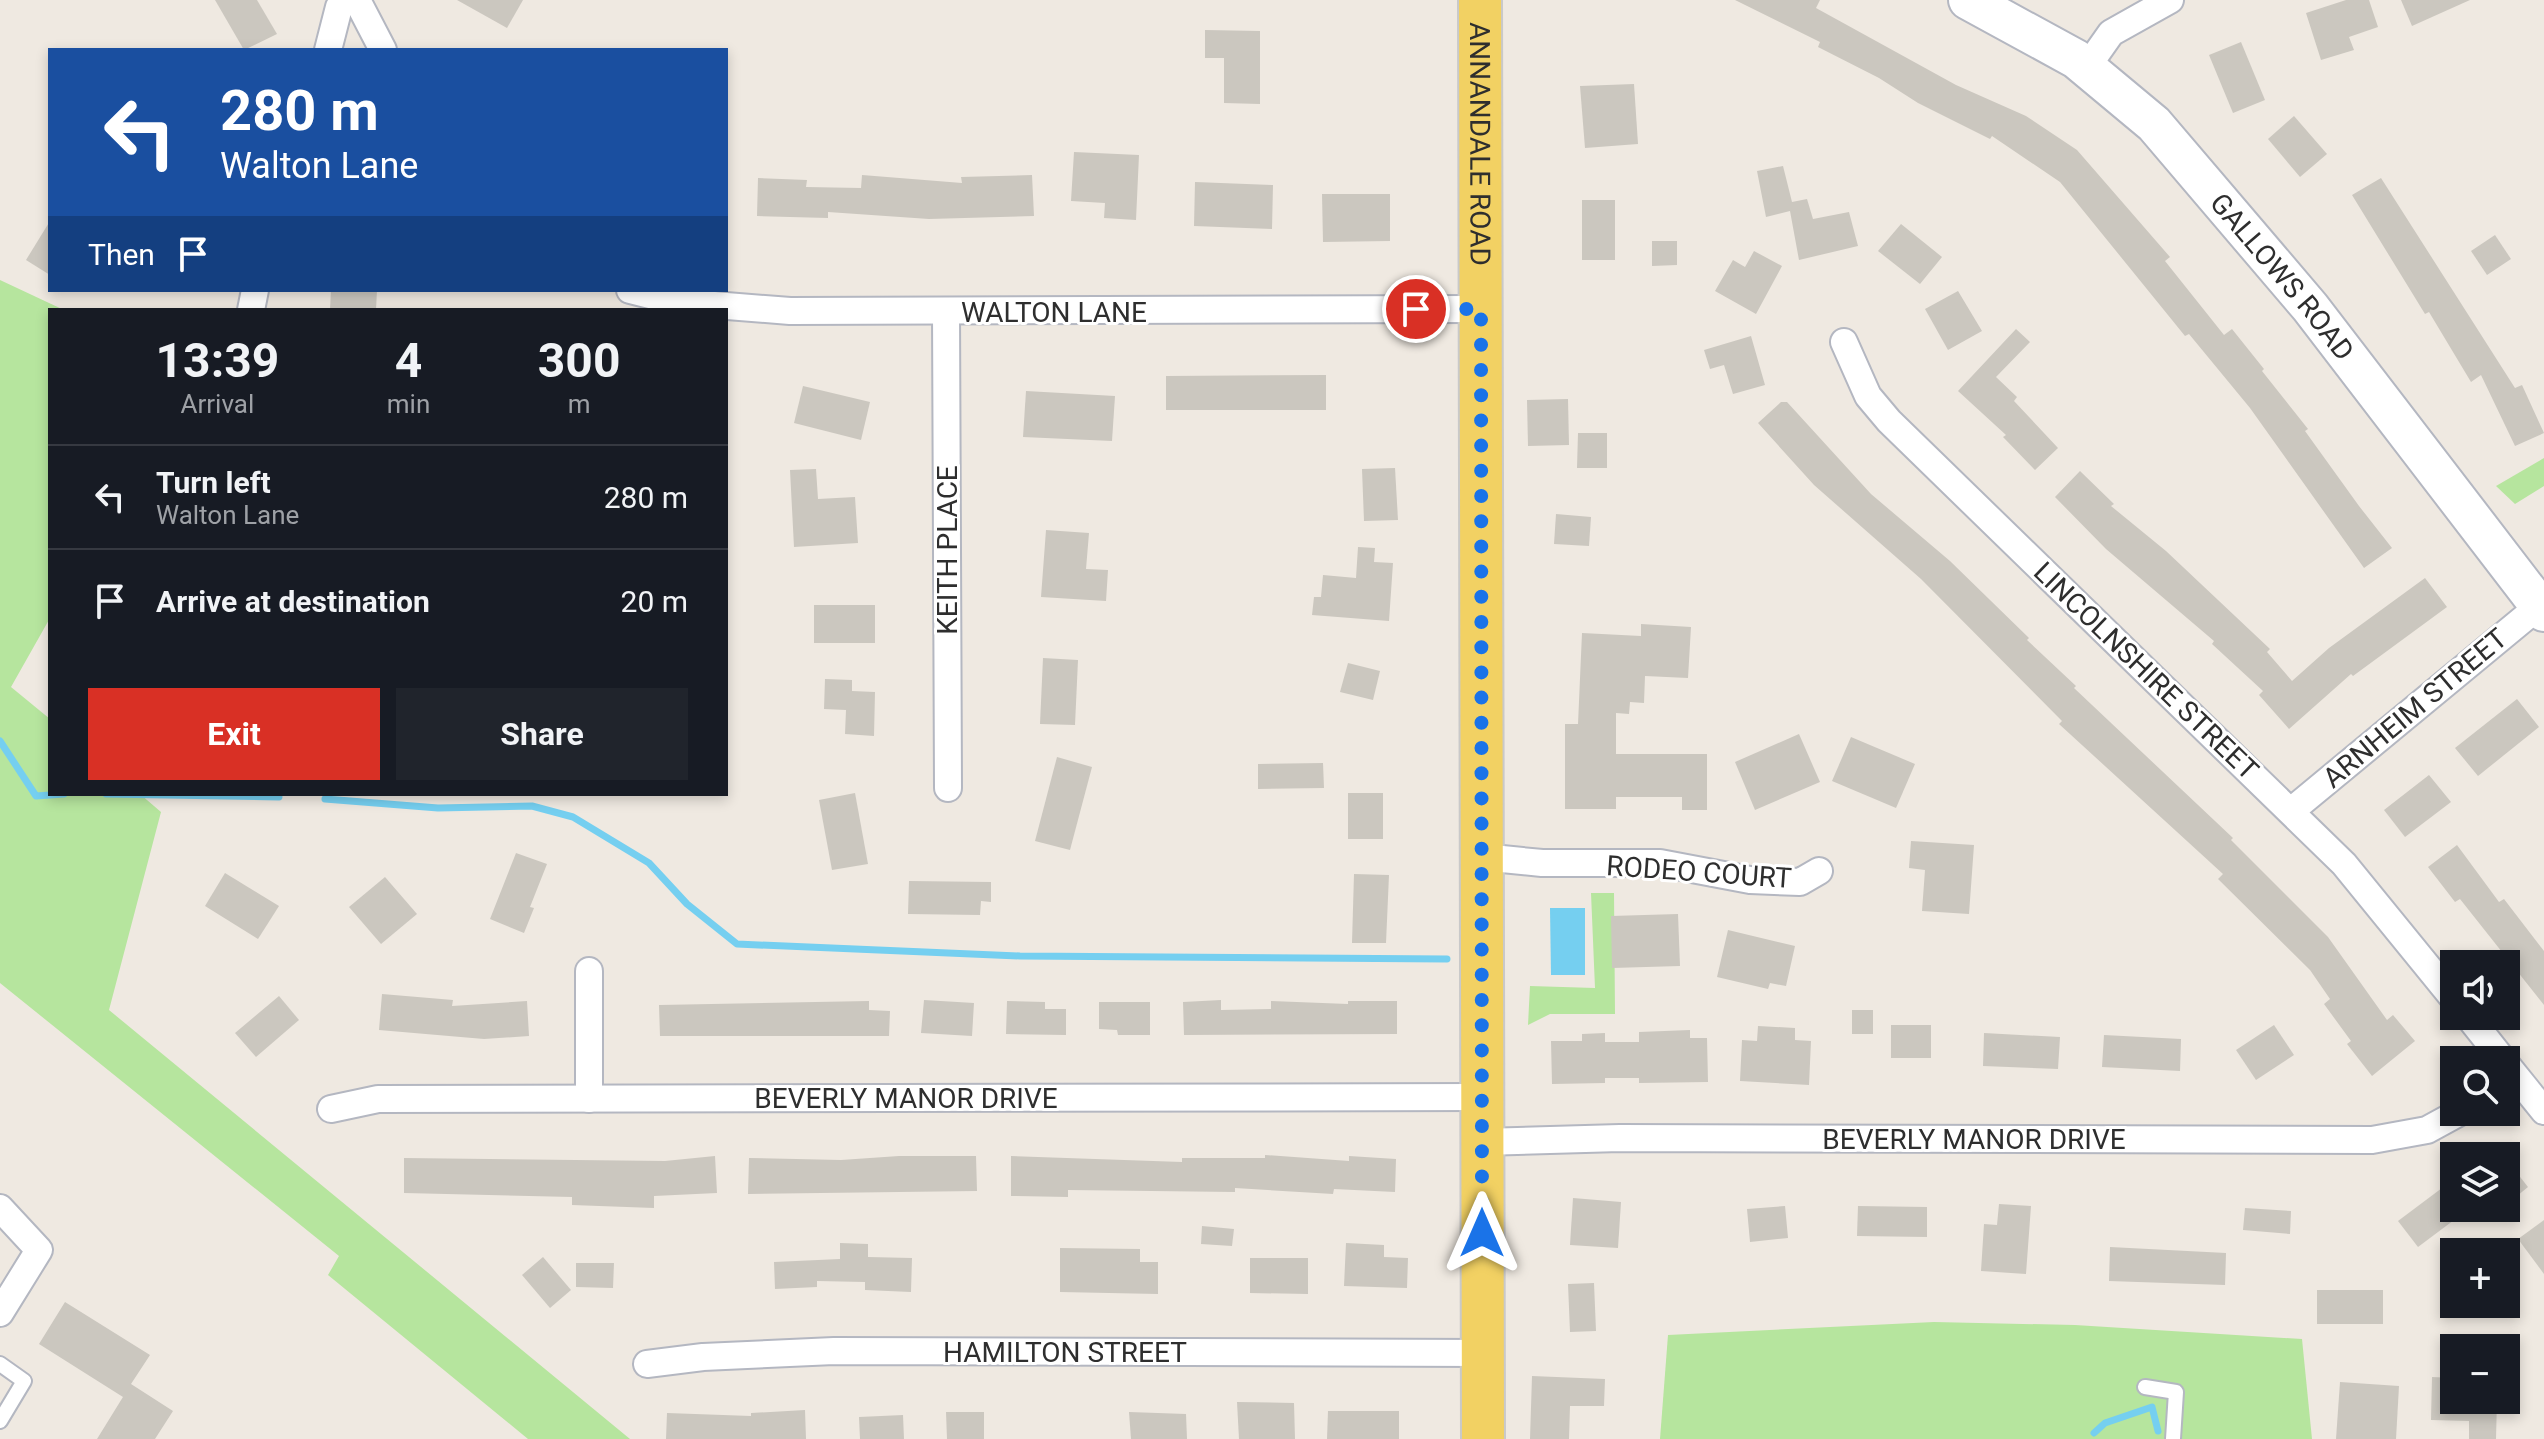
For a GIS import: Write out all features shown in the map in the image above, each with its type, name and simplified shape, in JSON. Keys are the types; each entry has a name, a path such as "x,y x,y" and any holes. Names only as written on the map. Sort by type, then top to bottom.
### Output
{"main road":[{"name":"ANNANDALE ROAD","path":"1480,0 1483,1439"},
{"name":"GALLOWS ROAD","path":"1968,0 2087,67 2154,124 2274,264 2542,606"}],"street":[{"path":"329,48 339,7 345,0"},
{"path":"357,0 382,48"},
{"path":"2087,67 2111,33 2170,0"},
{"name":"WALTON LANE","path":"638,292 720,308"},
{"name":"WALTON LANE","path":"728,308 946,312 1481,309"},
{"name":"KEITH PLACE","path":"946,312 948,788"},
{"name":"LINCOLNSHIRE STREET","path":"1844,342 1868,396 1889,421 2291,811 2365,888 2440,982"},
{"name":"ARNHEIM STREET","path":"2291,811 2542,606"},
{"name":"RODEO COURT","path":"1482,857 1542,863 1660,863 1763,881 1800,882 1819,871"},
{"path":"589,971 589,1099"},
{"path":"2520,1084 2544,1111"},
{"name":"BEVERLY MANOR DRIVE","path":"331,1109 378,1099 1482,1097"},
{"name":"BEVERLY MANOR DRIVE","path":"1482,1142 1620,1138 2372,1140 2427,1130 2440,1123"},
{"path":"0,1207 39,1250 0,1313"},
{"name":"HAMILTON STREET","path":"647,1364 703,1357 834,1351 1483,1353"}],"lane":[{"path":"0,1364 24,1381 0,1421"},
{"path":"2145,1387 2176,1392 2173,1439"}],"green space":[{"path":"0,280 60,308 48,308 48,622 11,687 48,717 48,796 142,796 161,812 109,1010 630,1439 528,1439 328,1275 339,1256 0,983"},
{"path":"2544,458 2544,486 2515,504 2496,486"},
{"path":"1591,893 1614,893 1615,1014 1550,1014 1528,1025 1530,986 1595,988"},
{"path":"1934,1322 2075,1325 2302,1339 2312,1439 1660,1439 1668,1335"}],"water":[{"path":"1550,908 1585,908 1585,975 1551,975"}],"building":[{"path":"215,0 257,0 277,34 243,48"},
{"path":"457,0 523,0 507,28"},
{"path":"1735,0 1820,0 1816,8 1956,85 2026,116 2077,150 2170,257 2165,261 2224,335 2232,329 2264,369 2262,371 2308,429 2305,431 2392,548 2364,568 2250,408 2189,334 2185,336 2060,182 1992,136 1990,139 1918,103 1879,78 1818,47 1820,42"},
{"path":"2346,0 2369,0 2378,27 2349,37 2354,50 2321,60 2306,13"},
{"path":"2401,0 2470,0 2412,26"},
{"path":"1205,30 1260,31 1260,104 1224,103 1224,58 1205,58"},
{"path":"2241,42 2265,100 2233,113 2209,55"},
{"path":"1634,84 1638,144 1585,148 1580,86"},
{"path":"2294,116 2327,154 2300,177 2268,139"},
{"path":"1074,152 1139,155 1136,220 1104,218 1105,203 1071,201"},
{"path":"1783,166 1792,202 1807,199 1813,219 1849,212 1858,246 1799,260 1790,211 1766,217 1757,171"},
{"path":"862,175 962,183 961,177 1032,175 1034,216 929,219 828,212 828,218 757,216 758,178 807,180 806,187 861,188"},
{"path":"2381,178 2515,388 2522,385 2544,433 2515,446 2481,375 2471,382 2429,312 2425,314 2352,195"},
{"path":"1195,182 1273,185 1272,229 1194,226"},
{"path":"1322,194 1390,194 1390,241 1323,242"},
{"path":"1582,200 1615,200 1615,260 1582,260"},
{"path":"48,224 48,274 26,260"},
{"path":"1901,224 1942,257 1920,284 1878,251"},
{"path":"2495,235 2511,259 2487,275 2471,251"},
{"path":"1652,241 1677,241 1677,265 1652,266"},
{"path":"1754,251 1782,266 1756,314 1715,291 1733,260 1745,267"},
{"path":"1958,291 1982,331 1948,350 1925,309"},
{"path":"331,292 377,292 376,308 330,308"},
{"path":"2016,329 2030,342 1996,377 2017,397 2014,401 2058,448 2035,470 2003,437 2006,435 1958,391"},
{"path":"1751,336 1765,385 1733,394 1724,365 1710,369 1704,350"},
{"path":"1326,375 1326,410 1166,410 1166,376"},
{"path":"803,386 870,402 861,440 794,423"},
{"path":"1026,391 1115,396 1112,441 1023,437"},
{"path":"1568,399 1569,445 1528,446 1527,400"},
{"path":"1781,402 1787,402 1871,494 1950,561 2076,686 2074,688 2233,838 2231,840 2328,937 2387,1020 2393,1015 2415,1041 2372,1076 2347,1044 2351,1041 2324,1004 2330,999 2310,970 2218,879 2223,874 2059,724 2062,721 1921,579 1814,485 1758,423"},
{"path":"1578,433 1607,433 1607,468 1577,468"},
{"path":"1395,468 1398,520 1364,521 1362,469"},
{"path":"816,469 818,499 855,497 858,543 794,547 790,470"},
{"path":"2080,471 2114,504 2111,506 2166,551 2270,649 2267,652 2292,681 2329,648 2425,578 2447,607 2353,676 2351,674 2289,729 2259,695 2263,691 2212,644 2214,641 2106,549 2055,497"},
{"path":"1556,514 1591,517 1589,546 1554,544"},
{"path":"1046,530 1089,533 1086,569 1108,570 1106,601 1041,597"},
{"path":"1358,547 1375,548 1374,562 1393,563 1389,621 1312,615 1314,597 1321,597 1323,575 1356,578"},
{"path":"814,605 875,605 875,643 814,643"},
{"path":"1641,624 1691,627 1688,678 1645,676 1644,703 1630,702 1629,714 1616,713 1616,754 1707,754 1707,810 1682,810 1682,797 1616,797 1616,809 1565,809 1565,724 1578,724 1582,633 1641,636"},
{"path":"1043,658 1078,660 1075,725 1040,724"},
{"path":"1348,663 1380,671 1373,700 1340,692"},
{"path":"825,679 852,680 852,691 875,692 874,736 845,734 846,710 824,709"},
{"path":"2517,699 2539,727 2478,776 2455,748"},
{"path":"1799,734 1820,782 1755,810 1735,762"},
{"path":"1851,737 1915,764 1896,808 1832,781"},
{"path":"1057,757 1092,767 1070,850 1035,841"},
{"path":"1323,763 1324,788 1258,789 1258,764"},
{"path":"2429,775 2451,802 2405,837 2384,810"},
{"path":"855,793 868,864 832,870 819,800"},
{"path":"1348,793 1383,793 1383,839 1348,839"},
{"path":"1911,841 1974,845 1969,914 1922,911 1925,870 1909,868"},
{"path":"2457,845 2499,902 2504,899 2544,951 2544,1005 2520,975 2520,950 2500,950 2460,899 2455,902 2428,867"},
{"path":"516,853 547,864 530,907 534,908 524,933 490,919"},
{"path":"225,873 279,906 258,939 205,906"},
{"path":"1354,874 1389,875 1386,943 1352,943"},
{"path":"385,877 417,914 381,944 349,907"},
{"path":"909,881 991,882 991,902 981,901 980,915 908,914"},
{"path":"1678,914 1680,966 1612,968 1611,916"},
{"path":"1728,930 1795,946 1786,986 1770,983 1768,989 1717,977"},
{"path":"382,994 453,1000 452,1006 527,1001 529,1036 484,1039 379,1030"},
{"path":"279,996 299,1020 256,1057 235,1033"},
{"path":"924,1000 974,1003 972,1036 921,1033"},
{"path":"1221,1000 1221,1010 1271,1009 1271,1001 1348,1004 1348,1001 1397,1001 1397,1034 1184,1035 1183,1002"},
{"path":"869,1001 869,1010 890,1011 889,1036 660,1036 659,1005"},
{"path":"1007,1001 1045,1002 1045,1009 1066,1009 1066,1035 1006,1034"},
{"path":"1099,1002 1150,1002 1150,1035 1118,1035 1117,1030 1099,1029"},
{"path":"1852,1010 1873,1010 1873,1034 1852,1034"},
{"path":"1891,1025 1931,1025 1931,1058 1891,1058"},
{"path":"2274,1025 2294,1055 2256,1080 2236,1050"},
{"path":"1758,1026 1795,1028 1795,1040 1811,1041 1809,1085 1740,1081 1742,1040 1757,1041"},
{"path":"1690,1030 1690,1038 1707,1038 1708,1082 1639,1083 1639,1078 1605,1078 1605,1083 1552,1084 1551,1041 1582,1041 1582,1034 1605,1033 1605,1042 1639,1042 1639,1032"},
{"path":"1984,1033 2060,1037 2058,1069 1983,1066"},
{"path":"2104,1035 2181,1039 2180,1071 2102,1067"},
{"path":"1265,1155 1349,1161 1349,1156 1396,1159 1395,1192 1334,1189 1333,1194 1235,1188 1235,1192 1068,1190 1068,1197 1011,1196 1011,1156 1182,1162 1182,1158 1265,1158"},
{"path":"715,1156 717,1193 654,1196 654,1208 572,1205 572,1197 404,1193 404,1158 665,1161"},
{"path":"976,1156 977,1191 748,1194 749,1158 841,1160"},
{"path":"2520,1177 2528,1187 2520,1194"},
{"path":"2440,1190 2440,1222 2451,1222 2418,1247 2398,1221"},
{"path":"1573,1198 1621,1202 1618,1248 1570,1245"},
{"path":"1999,1204 2031,1206 2026,1274 1981,1271 1984,1224 1997,1225"},
{"path":"1785,1206 1788,1238 1750,1242 1747,1209"},
{"path":"1858,1206 1927,1207 1927,1237 1857,1236"},
{"path":"2245,1208 2291,1211 2290,1234 2243,1230"},
{"path":"2544,1220 2544,1274 2520,1242 2519,1238"},
{"path":"1202,1226 1234,1229 1232,1246 1201,1244"},
{"path":"840,1243 868,1244 868,1257 912,1258 911,1292 865,1290 865,1282 817,1281 817,1287 775,1289 774,1262 840,1259"},
{"path":"1346,1243 1384,1245 1384,1257 1408,1258 1407,1288 1344,1286"},
{"path":"2110,1247 2226,1253 2225,1285 2109,1281"},
{"path":"1060,1248 1140,1249 1140,1262 1158,1262 1158,1294 1060,1292"},
{"path":"543,1257 571,1290 550,1308 522,1275"},
{"path":"1250,1258 1308,1258 1308,1294 1250,1293"},
{"path":"576,1263 614,1263 613,1288 576,1287"},
{"path":"1594,1283 1596,1331 1570,1332 1568,1284"},
{"path":"2317,1290 2383,1290 2383,1324 2317,1324"},
{"path":"65,1302 150,1355 131,1384 173,1411 155,1439 97,1439 123,1397 39,1344"},
{"path":"1532,1376 1605,1379 1604,1406 1570,1406 1569,1439 1530,1439"},
{"path":"2432,1377 2440,1377 2440,1414 2497,1414 2496,1439 2469,1439 2469,1421 2431,1420"},
{"path":"2340,1382 2399,1386 2396,1439 2336,1439"},
{"path":"1237,1402 1294,1403 1295,1439 1239,1439"},
{"path":"805,1410 806,1439 666,1439 667,1413 751,1416 751,1413"},
{"path":"1328,1411 1399,1411 1399,1439 1327,1439"},
{"path":"946,1412 984,1412 984,1439 947,1439"},
{"path":"1129,1412 1186,1414 1187,1439 1131,1439"},
{"path":"903,1415 904,1439 860,1439 859,1417"}],"waterway":[{"path":"0,741 36,796 48,795"},
{"path":"221,796 279,797"},
{"path":"325,799 438,808 532,806 573,817 649,863 687,904 737,944 1020,956 1447,959"},
{"path":"2094,1433 2105,1423 2152,1407 2158,1431"}],"route":[{"path":"1416,309 1481,309 1482,1233"}]}
